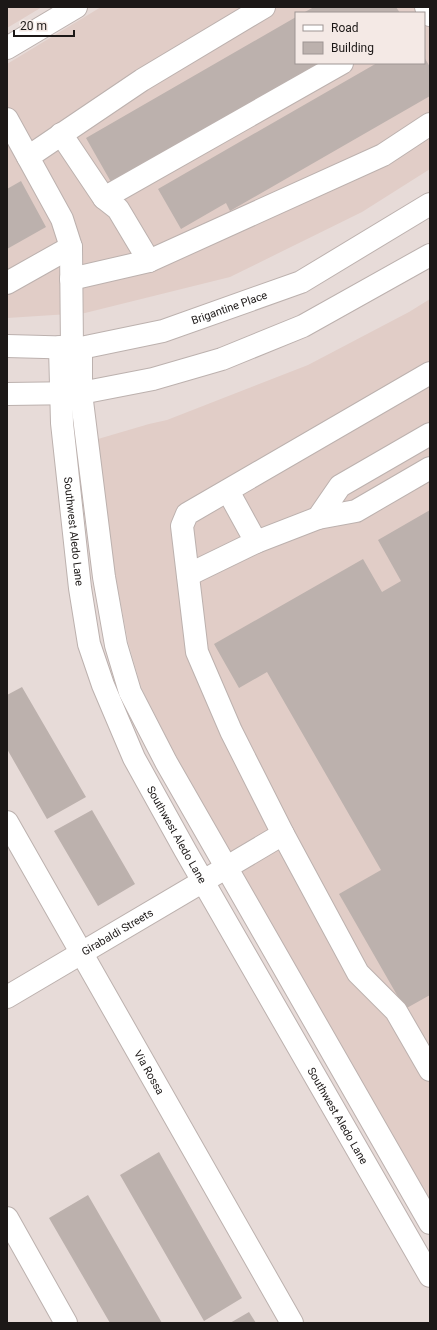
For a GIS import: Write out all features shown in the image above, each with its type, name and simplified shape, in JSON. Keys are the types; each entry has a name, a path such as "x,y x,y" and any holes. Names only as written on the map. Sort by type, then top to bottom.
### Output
{"street":[{"path":"7,48 76,7"},
{"path":"28,157 142,80 264,7"},
{"path":"104,198 340,64"},
{"name":"Southwest Aledo Lane","path":"7,119 62,219 71,247 71,393 116,645 130,692 166,762 430,1223"},
{"path":"71,279 149,261 383,155 430,124"},
{"path":"61,134 104,198 118,210 149,261"},
{"name":"Brigantine Place","path":"7,346 71,348 163,331 300,282 430,204"},
{"path":"7,283 71,247"},
{"path":"7,394 71,393 153,380 222,359 303,326 424,263"},
{"path":"430,373 187,514 182,526 197,652 231,731 283,834 358,973 396,1011 430,1070"},
{"name":"Southwest Aledo Lane","path":"71,393 62,423 79,580 89,644 103,685 134,758 430,1276"},
{"path":"318,518 340,486 430,434"},
{"path":"188,575 256,542 318,518 356,512 430,468"},
{"path":"228,491 256,542"},
{"name":"Via Rossa","path":"7,822 292,1323"},
{"name":"Girabaldi Streets","path":"7,997 283,834"},
{"path":"7,1218 66,1323"}],"shaded area":[{"path":"7,7 42,7 7,28"},
{"path":"101,7 430,7 430,169 362,212 230,277 85,313 7,318 7,64"},
{"path":"430,299 430,1200 176,757 141,687 128,642 115,574 98,439 167,420 308,365 409,312"}],"building":[{"path":"314,7 396,7 399,12 305,12"},
{"path":"295,18 295,64 317,64 111,182 86,138"},
{"path":"425,59 430,67 430,96 230,211 226,203 181,229 158,189 375,64 425,64"},
{"path":"21,181 46,227 7,249 7,189"},
{"path":"430,510 430,995 405,1009 339,894 381,870 267,672 239,688 214,644 363,559 382,592 401,581 378,540"},
{"path":"22,687 86,797 47,819 7,749 7,695"},
{"path":"92,810 135,884 98,906 54,831"},
{"path":"159,1152 242,1298 204,1321 120,1175"},
{"path":"88,1195 162,1323 110,1323 49,1218"},
{"path":"249,1312 256,1323 230,1323"}]}
